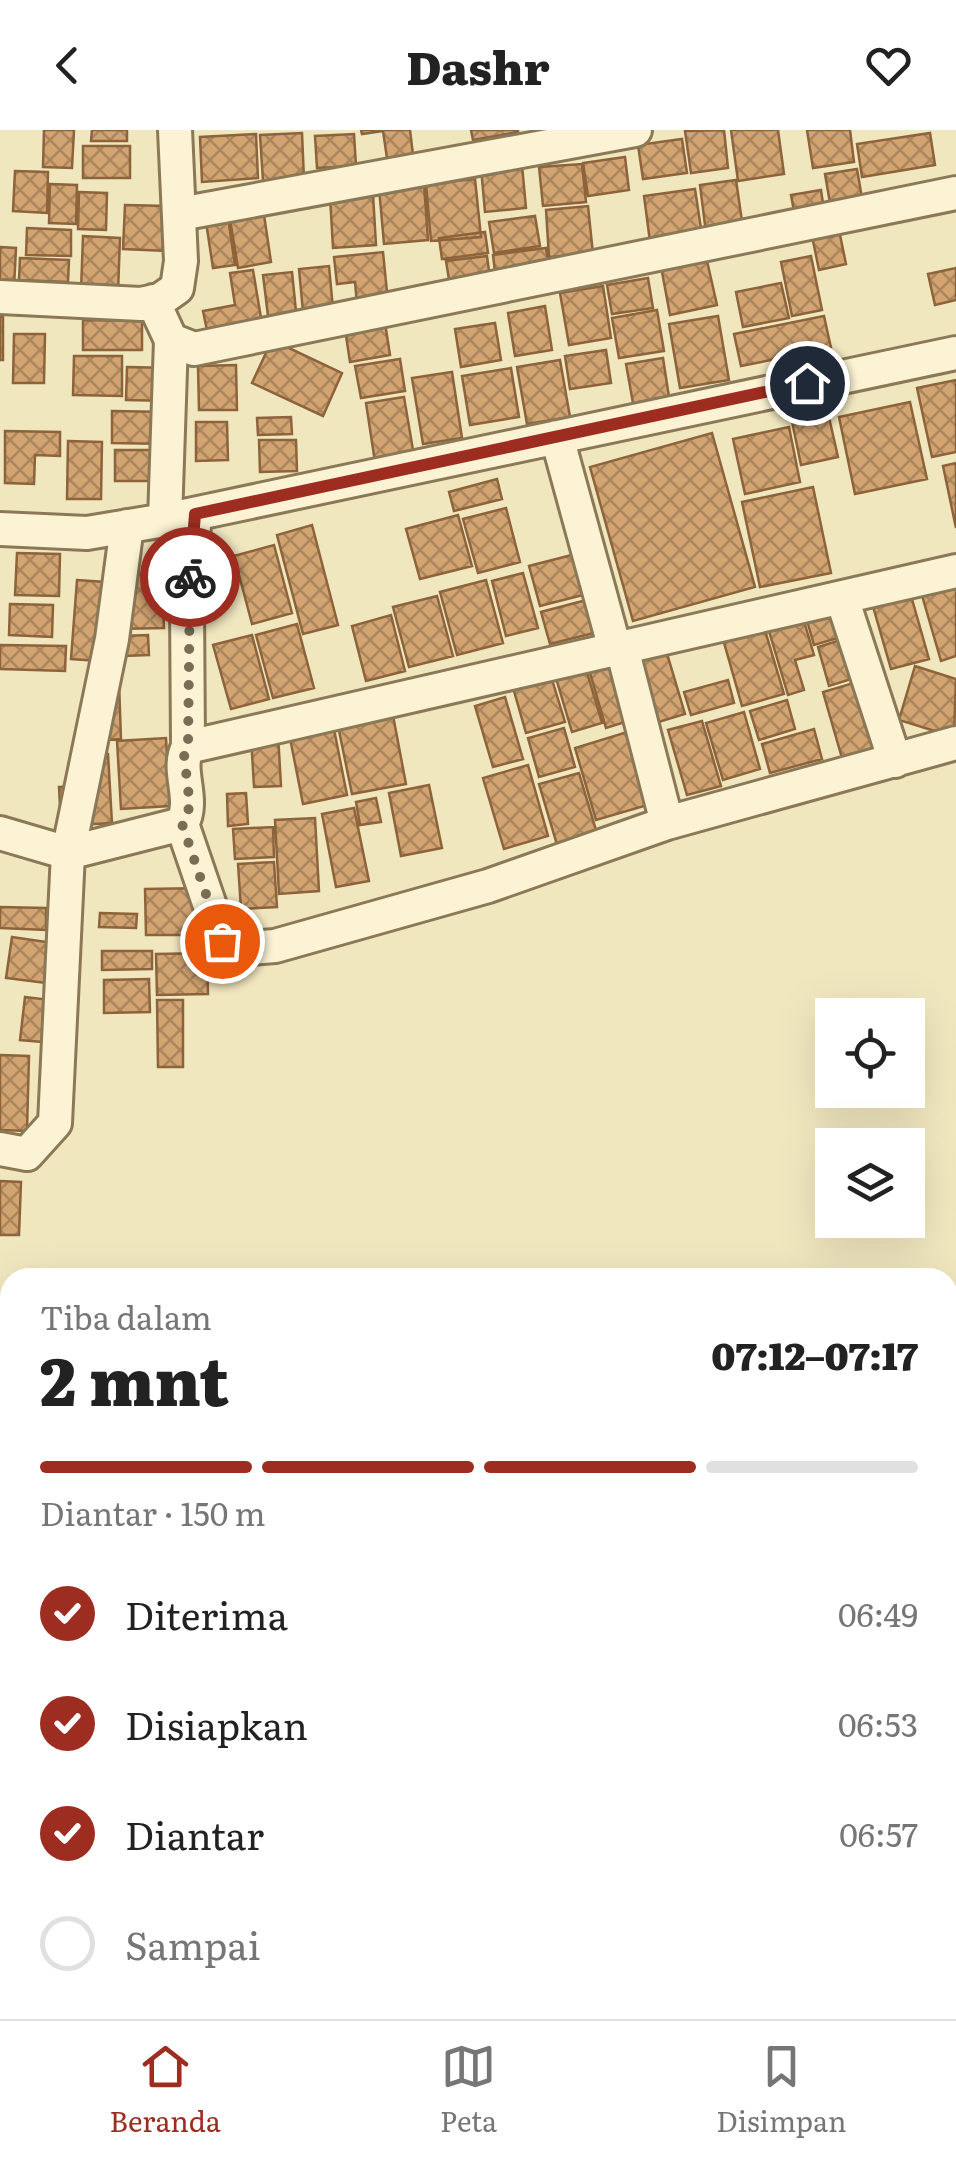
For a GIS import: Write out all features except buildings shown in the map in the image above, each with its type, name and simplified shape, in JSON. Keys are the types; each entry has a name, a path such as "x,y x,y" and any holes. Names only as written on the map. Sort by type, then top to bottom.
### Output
{"street":[{"path":"0,297 153,301 170,294 181,276 175,130"},
{"path":"180,214 634,130"},
{"path":"171,340 194,348 956,193"},
{"path":"153,301 171,340 187,604 188,747 184,762 190,806 182,824 222,941 236,950 276,946 488,886 667,824 956,744"},
{"path":"0,529 86,533 180,517 956,353"},
{"path":"557,437 667,824"},
{"path":"0,1149 27,1154 55,1123 68,854 112,640 127,526"},
{"path":"188,747 956,571"},
{"path":"842,598 895,761"},
{"path":"0,833 68,854 182,824"}],"way so far":[{"path":"190,577 188,747 184,762 190,806 182,824 222,941"}],"route":[{"path":"190,577 195,514 807,383"}]}
